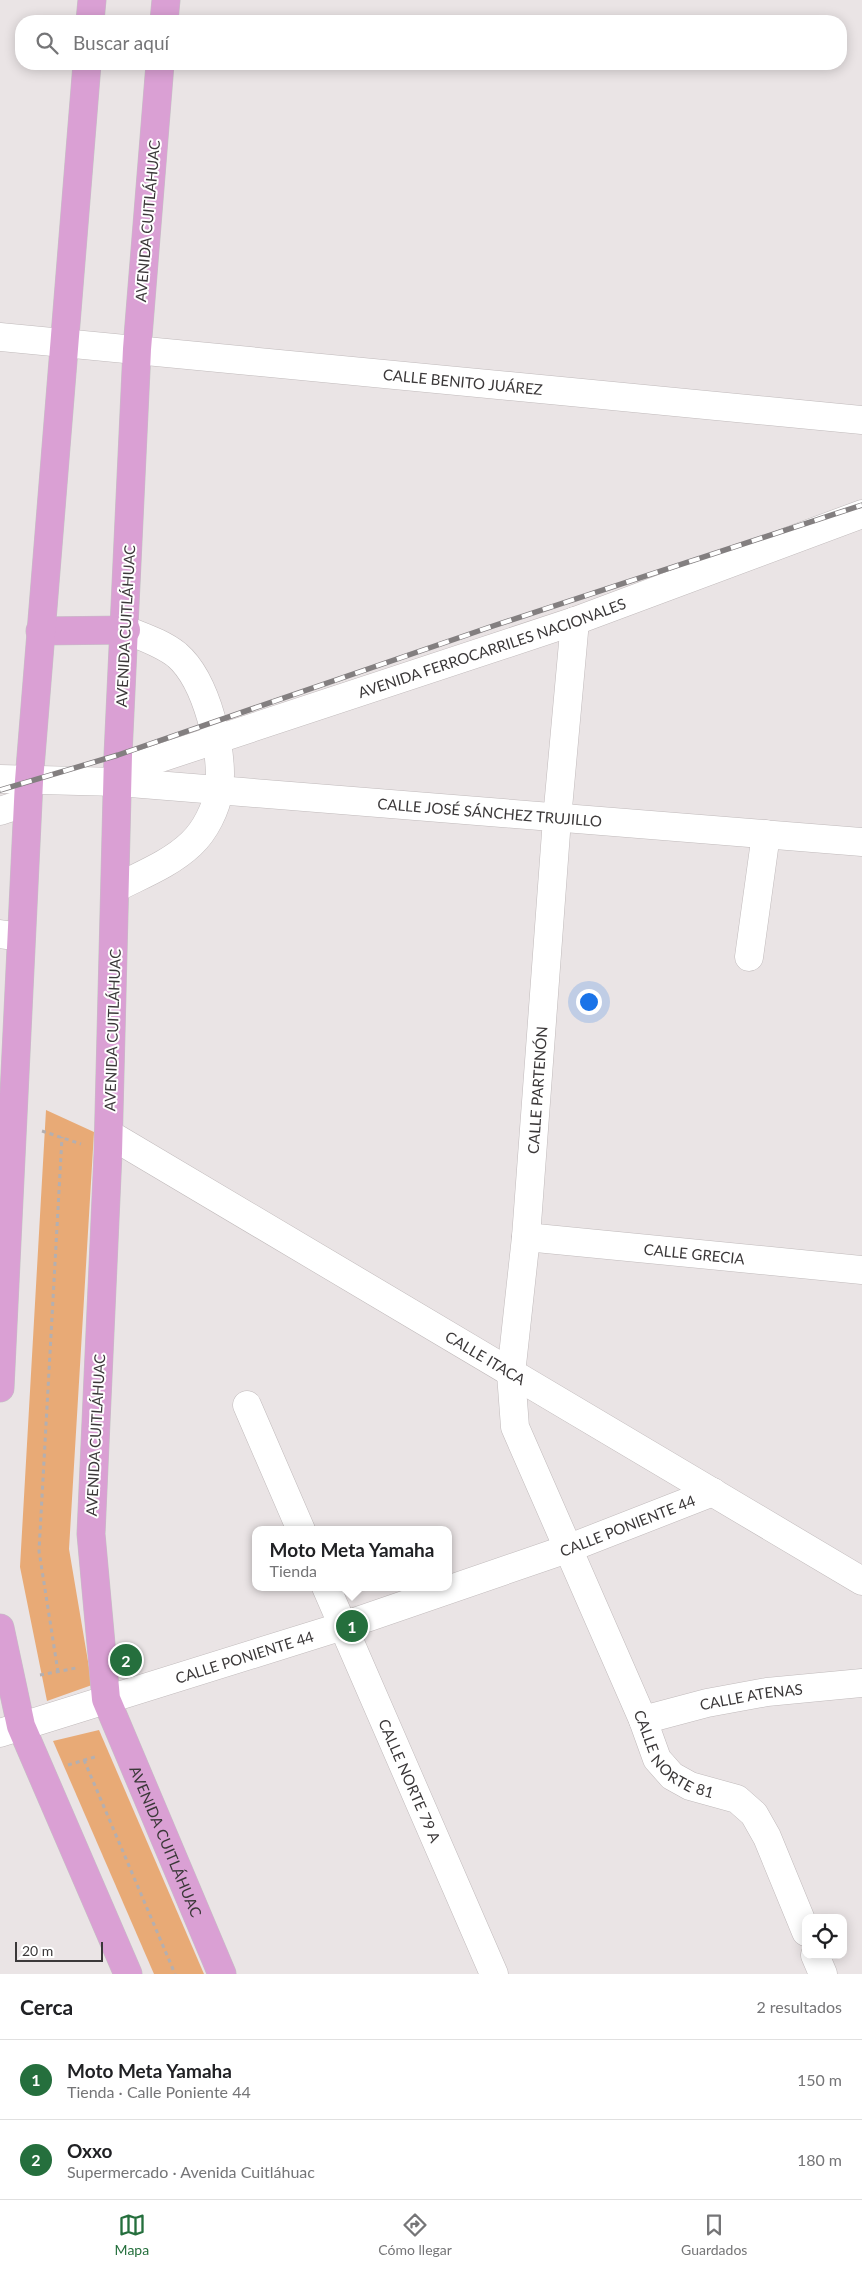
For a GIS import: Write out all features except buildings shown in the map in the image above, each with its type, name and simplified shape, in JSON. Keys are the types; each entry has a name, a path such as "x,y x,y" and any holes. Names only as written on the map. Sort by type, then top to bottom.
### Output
{"main road":[{"path":"91,15 92,0"},
{"path":"165,15 166,0"},
{"path":"0,1388 13,1121 7,1071 11,935 28,792 63,341 86,70"},
{"name":"AVENIDA CUITLÁHUAC","path":"160,70 137,349 118,777 108,1144 91,1534 106,1699 222,1974"},
{"path":"40,631 126,630"},
{"path":"0,1628 10,1682 10,1730 41,1774 128,1974"}],"street":[{"name":"CALLE BENITO JUÁREZ","path":"0,337 63,341 862,420"},
{"name":"AVENIDA FERROCARRILES NACIONALES","path":"118,777 216,740 575,621 862,514"},
{"name":"CALLE PARTENÓN","path":"567,1549 515,1427 511,1374 526,1237 557,819 575,621"},
{"path":"116,888 168,862 192,844 208,821 219,791 216,740 207,705 192,675 177,656 154,641 126,630"},
{"path":"0,811 28,792 118,777"},
{"name":"CALLE JOSÉ SÁNCHEZ TRUJILLO","path":"118,777 219,791 862,842"},
{"path":"0,779 28,792"},
{"path":"749,957 766,834"},
{"name":"CALLE ITACA","path":"108,1144 511,1374 862,1582"},
{"name":"CALLE GRECIA","path":"526,1237 862,1270"},
{"path":"247,1405 299,1526"},
{"name":"CALLE PONIENTE 44","path":"452,1588 567,1549 712,1492"},
{"name":"CALLE NORTE 81","path":"567,1549 643,1720 657,1759 672,1776 690,1786 737,1799 754,1814 767,1837 802,1922"},
{"name":"CALLE NORTE 79 A","path":"328,1591 494,1974"},
{"name":"CALLE PONIENTE 44","path":"10,1730 342,1626 444,1591"},
{"name":"CALLE ATENAS","path":"643,1720 706,1703 767,1692 862,1683"},
{"path":"817,1959 823,1974"}],"path":[{"path":"13,1121 62,1137 108,1144"},
{"path":"58,1672 39,1551 62,1137"},
{"path":"10,1682 103,1662"},
{"path":"41,1774 127,1747"},
{"path":"84,1760 175,1974"}],"shaded area":[{"path":"46,1110 94,1132 69,1549 92,1685 47,1701 20,1567"},
{"path":"99,1730 204,1974 154,1974 53,1741"}],"railway":[{"path":"0,790 118,755 493,626 862,505"}],"place":[{"name":"Moto Meta Yamaha","path":"352,1626"},
{"name":"Oxxo","path":"126,1660"}]}
